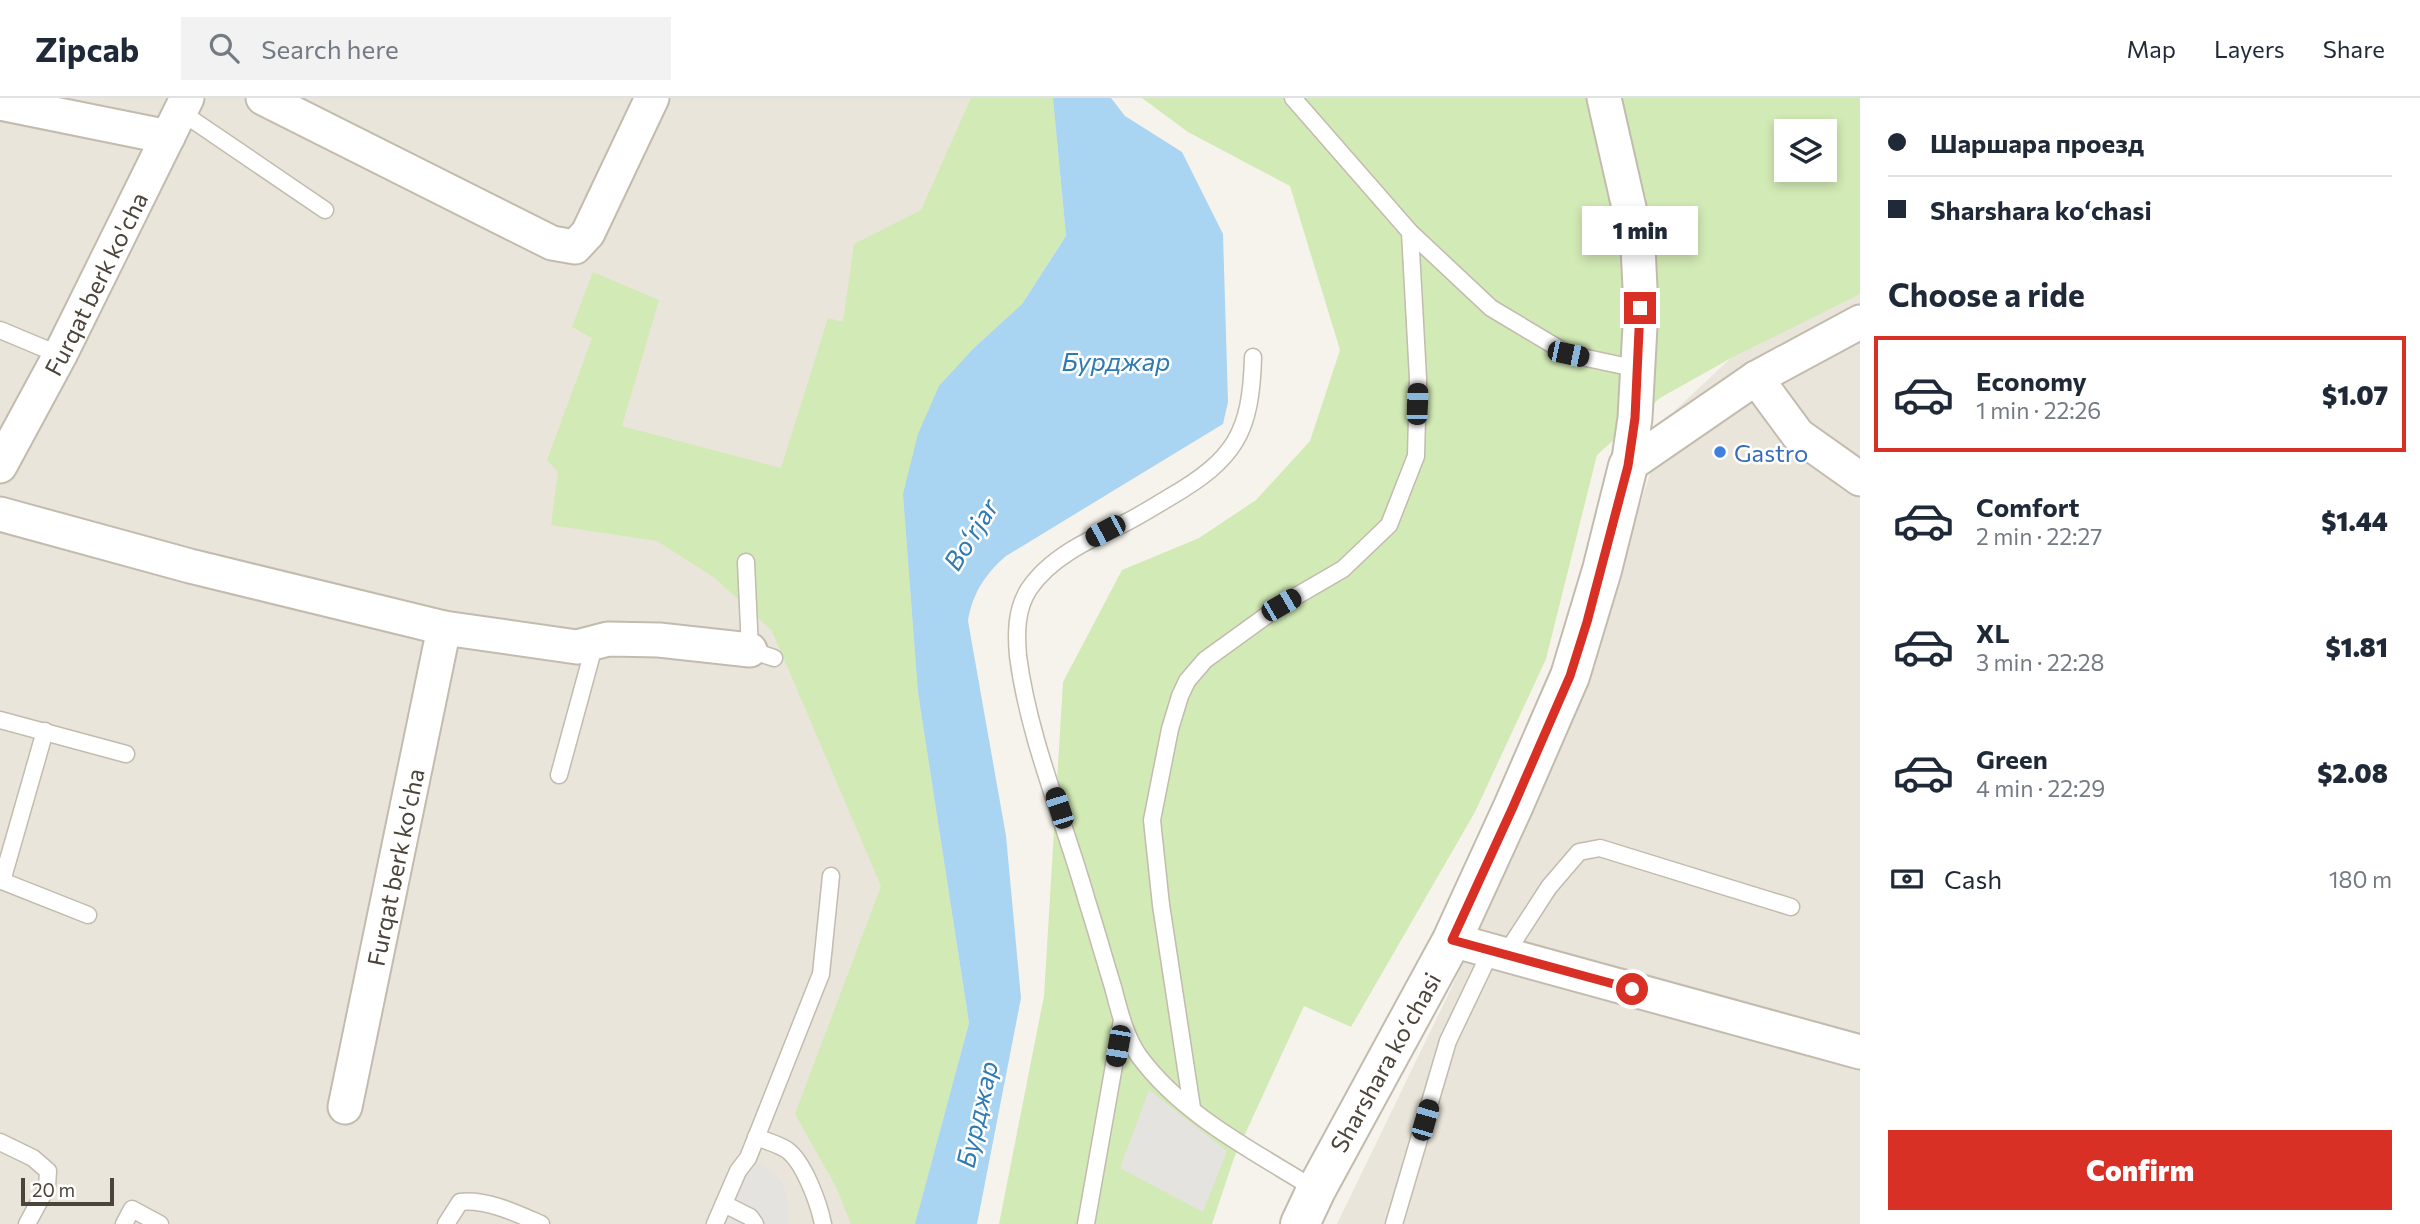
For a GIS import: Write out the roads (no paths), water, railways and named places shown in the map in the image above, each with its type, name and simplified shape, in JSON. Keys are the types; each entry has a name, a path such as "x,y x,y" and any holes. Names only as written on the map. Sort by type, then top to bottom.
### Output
{"street":[{"path":"263,98 552,243 575,247 588,233 652,98"},
{"name":"Sharshara koʻchasi","path":"1300,1224 1452,940 1570,676 1598,583 1628,466 1635,418 1640,308 1638,247 1604,98"},
{"path":"0,103 179,115"},
{"name":"Furqat berk ko'cha","path":"0,466 60,355 179,115"},
{"path":"1628,466 1756,378 1860,322"},
{"path":"1756,378 1798,435 1860,479"},
{"path":"0,514 190,566 444,628 577,647 608,639 659,640 762,654"},
{"name":"Furqat berk ko'cha","path":"345,1107 444,628"},
{"path":"1452,940 1860,1052"}],"lane":[{"path":"1293,98 1410,232 1491,308 1568,354 1638,369"},
{"path":"179,115 325,210"},
{"path":"1192,1108 1161,905 1152,820 1170,729 1187,681 1205,660 1281,605 1343,569 1389,525 1416,456 1418,378 1410,232"},
{"path":"0,330 60,355"},
{"path":"1253,357 1249,411 1237,441 1221,461 1200,480 1087,541 1053,564 1030,588 1018,613 1018,656 1033,730 1122,1020 1137,1053 1153,1075 1207,1121 1316,1190"},
{"path":"746,562 762,654"},
{"path":"559,775 595,643"},
{"path":"0,720 126,754"},
{"path":"45,731 2,881 89,915"},
{"path":"1394,1224 1448,1041 1498,953 1579,852 1600,848 1791,907"},
{"path":"715,1224 738,1171 748,1158 821,974 831,876"},
{"path":"1086,1224 1122,1020"},
{"path":"756,1137 789,1151 807,1178 819,1205 823,1224"},
{"path":"0,1142 33,1158 48,1171 47,1187 27,1224"},
{"path":"446,1224 460,1202 475,1201 541,1224"},
{"path":"724,1204 750,1217 755,1224"},
{"path":"124,1224 132,1209 160,1224"}],"water":[{"name":"Бурджар","path":"1053,98 1111,98 1125,116 1182,152 1223,234 1228,402 1223,424 1006,556 986,577 973,602 968,621 1006,836 1021,998 977,1224 915,1224 969,1023 918,692 903,494 918,434 939,386 974,348 1022,304 1066,236"}],"place":[{"name":"Gastro","path":"1720,452"}],"water label":[{"name":"Bo‘rjar","path":"970,534"}]}
